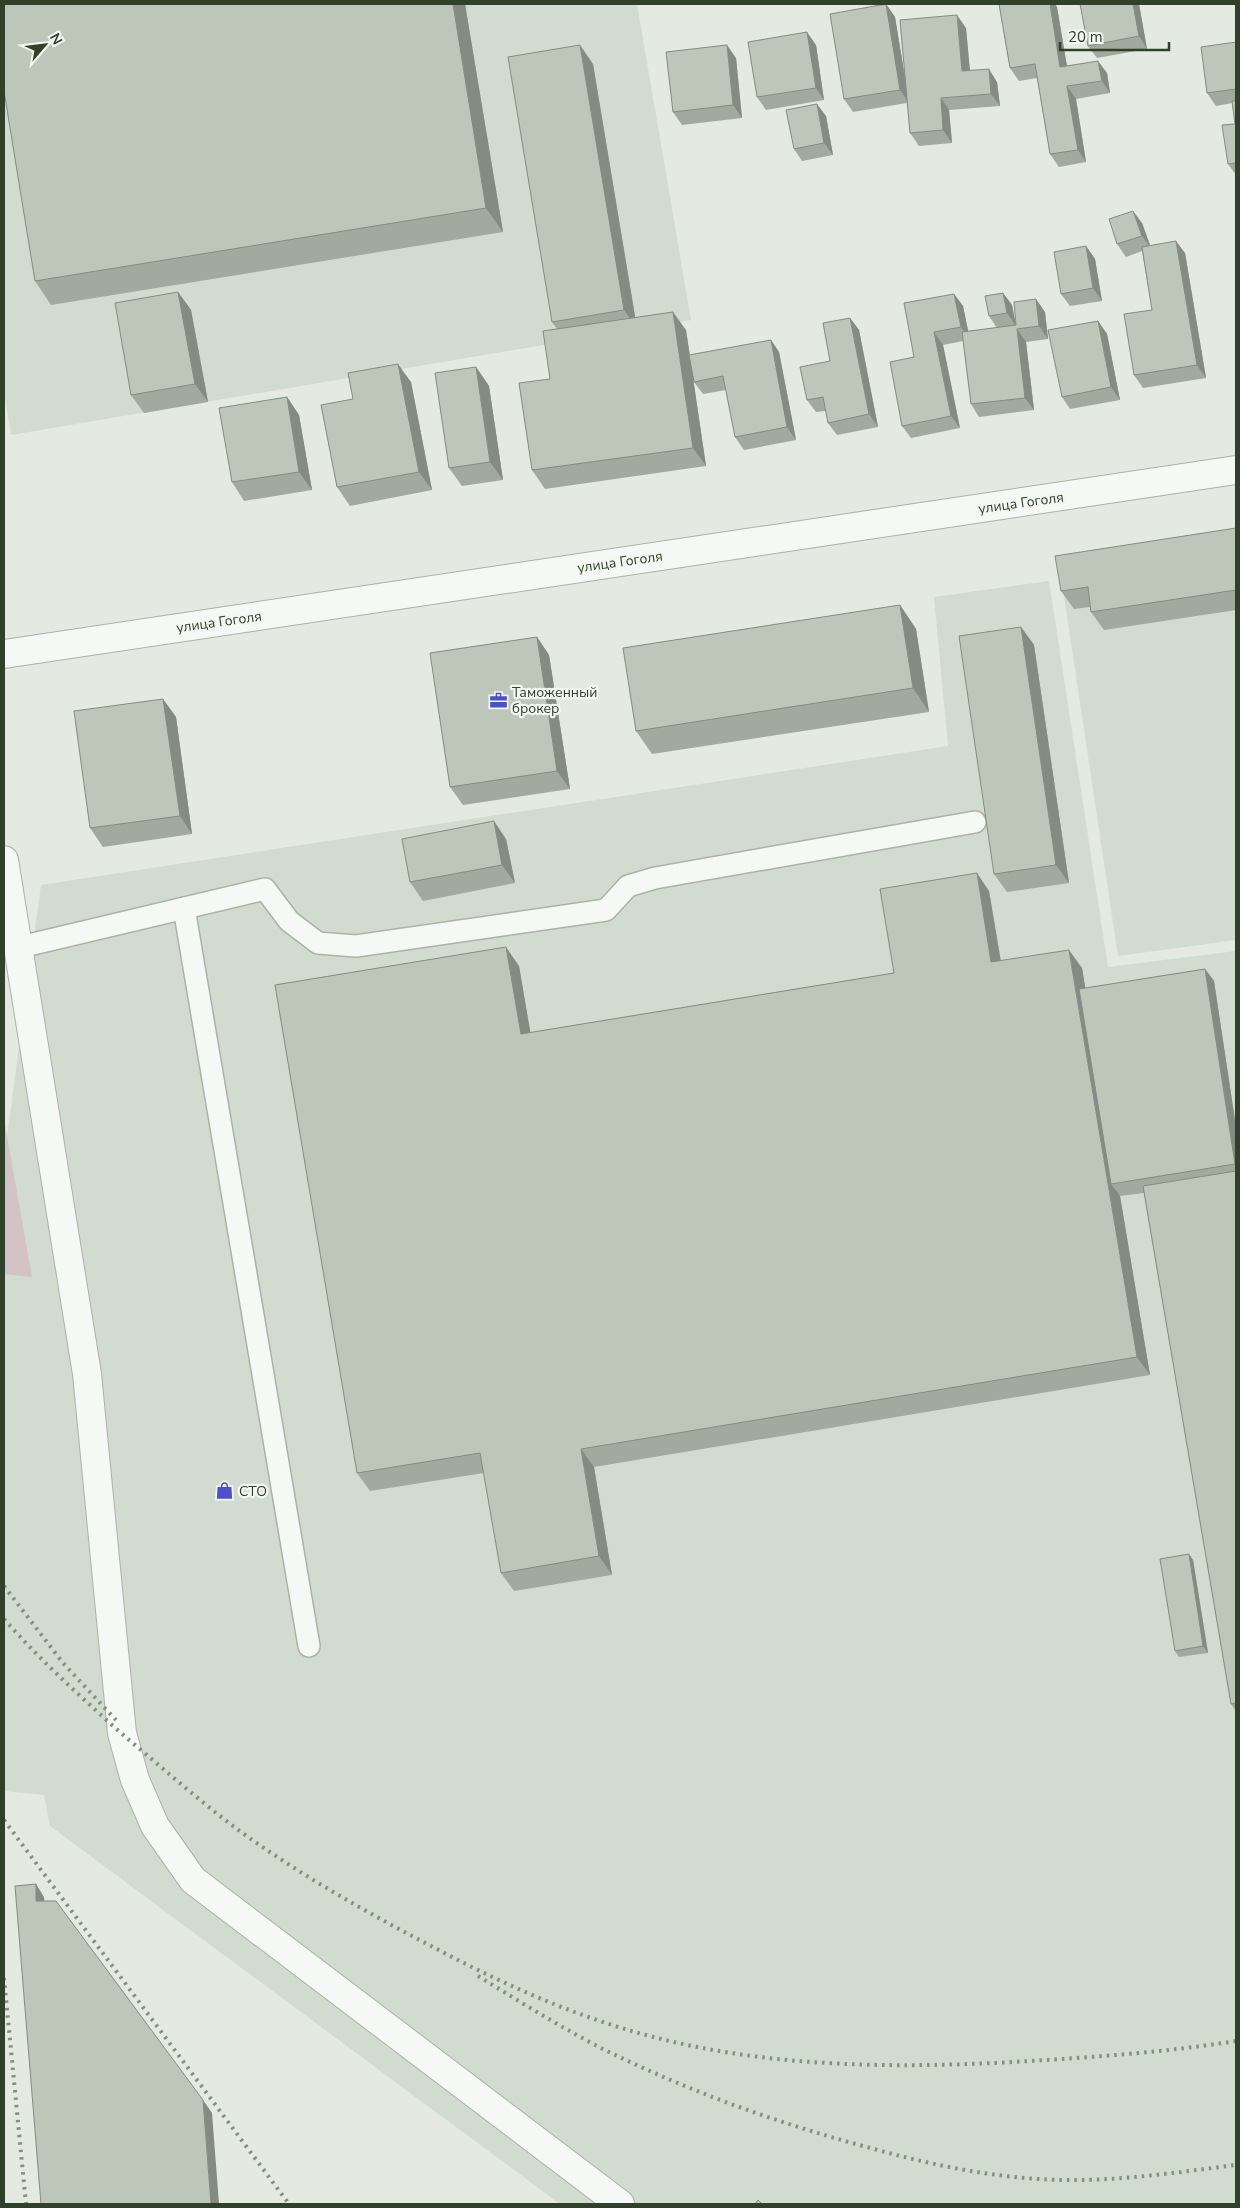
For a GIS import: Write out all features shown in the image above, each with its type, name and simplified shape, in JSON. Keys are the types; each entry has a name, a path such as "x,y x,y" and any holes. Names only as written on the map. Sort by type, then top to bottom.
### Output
{"street":[{"name":"улица Гоголя","path":"4,654 1236,470"},
{"path":"4,860 16,948 87,1374 122,1733 135,1780 154,1826 193,1880 620,2204"}],"lane":[{"path":"16,948 265,889 289,921 318,943 356,946 606,910 628,886 655,878 975,822"},
{"path":"184,908 310,1646"}],"shaded area":[{"path":"4,4 637,4 691,320 11,435 4,391"},
{"path":"1236,541 1236,940 1118,956 1060,569"},
{"path":"1049,581 1108,967 1236,951 1236,2204 560,2204 50,1826 44,1795 4,1791 4,1159 41,885 948,746 934,597"},
{"path":"4,1119 32,1277 4,1274"}],"building":[{"path":"4,4 453,4 486,208 35,281 4,91"},
{"path":"886,4 900,90 844,99 830,14"},
{"path":"999,4 1050,4 1060,67 1098,61 1102,81 1067,86 1078,150 1050,154 1035,64 1010,68"},
{"path":"1080,4 1133,4 1139,36 1088,46"},
{"path":"957,15 962,71 989,69 991,94 941,98 943,130 910,133 900,20"},
{"path":"807,32 816,88 757,97 748,42"},
{"path":"1236,42 1236,89 1207,93 1201,47"},
{"path":"580,45 624,310 552,322 508,57"},
{"path":"727,45 733,105 673,112 666,52"},
{"path":"1232,101 1236,101 1236,163 1228,164 1222,125 1235,124"},
{"path":"817,104 824,143 794,149 786,110"},
{"path":"1133,211 1142,236 1117,244 1109,219"},
{"path":"1176,241 1197,365 1134,375 1124,314 1152,310 1142,247"},
{"path":"1086,246 1093,288 1061,294 1054,252"},
{"path":"178,292 195,384 131,395 115,303"},
{"path":"1003,293 1007,313 989,316 985,296"},
{"path":"954,294 961,327 934,332 951,416 902,426 890,362 914,357 904,303"},
{"path":"1036,299 1039,326 1017,329 1025,398 971,404 962,332 1016,325 1014,302"},
{"path":"673,312 693,448 532,470 519,383 550,379 543,331"},
{"path":"850,318 869,414 828,423 823,397 807,400 800,367 830,361 823,323"},
{"path":"1098,321 1111,387 1062,397 1048,330"},
{"path":"771,340 787,427 735,437 723,376 694,382 689,355"},
{"path":"398,364 419,472 337,487 321,405 353,399 348,373"},
{"path":"476,367 490,462 449,468 435,373"},
{"path":"287,397 299,472 232,482 219,408"},
{"path":"1236,528 1236,590 1091,612 1088,587 1061,591 1055,556"},
{"path":"900,605 913,688 636,731 623,648"},
{"path":"1021,627 1056,865 994,874 959,636"},
{"path":"537,637 557,771 450,787 430,653"},
{"path":"163,699 180,816 90,828 74,711"},
{"path":"494,821 502,865 410,882 402,839"},
{"path":"977,873 991,962 1069,950 1137,1357 581,1449 599,1556 501,1573 480,1453 357,1473 275,985 506,947 521,1034 894,973 880,889"},
{"path":"1205,969 1235,1164 1111,1184 1079,989"},
{"path":"1236,1171 1236,1703 1231,1704 1143,1186"},
{"path":"1189,1554 1203,1646 1175,1651 1160,1559"},
{"path":"36,1884 36,1901 56,1901 203,2100 211,2204 41,2204 15,1886"}],"railway":[{"path":"4,1586 63,1663 116,1720"},
{"path":"4,1619 46,1664 122,1734 219,1815 257,1843 305,1875 356,1905 457,1960 532,1995 609,2024 685,2044 736,2054 839,2064 942,2065 994,2063 1117,2055 1236,2041"},
{"path":"4,1820 289,2204"},
{"path":"478,1976 587,2041 636,2065 702,2093 770,2118 897,2155 944,2166 992,2174 1064,2180 1129,2178 1236,2165"},
{"path":"4,1978 26,2204"}],"place":[{"name":"Таможенный брокер","path":"498,700"},
{"name":"СТО","path":"225,1491"}]}
